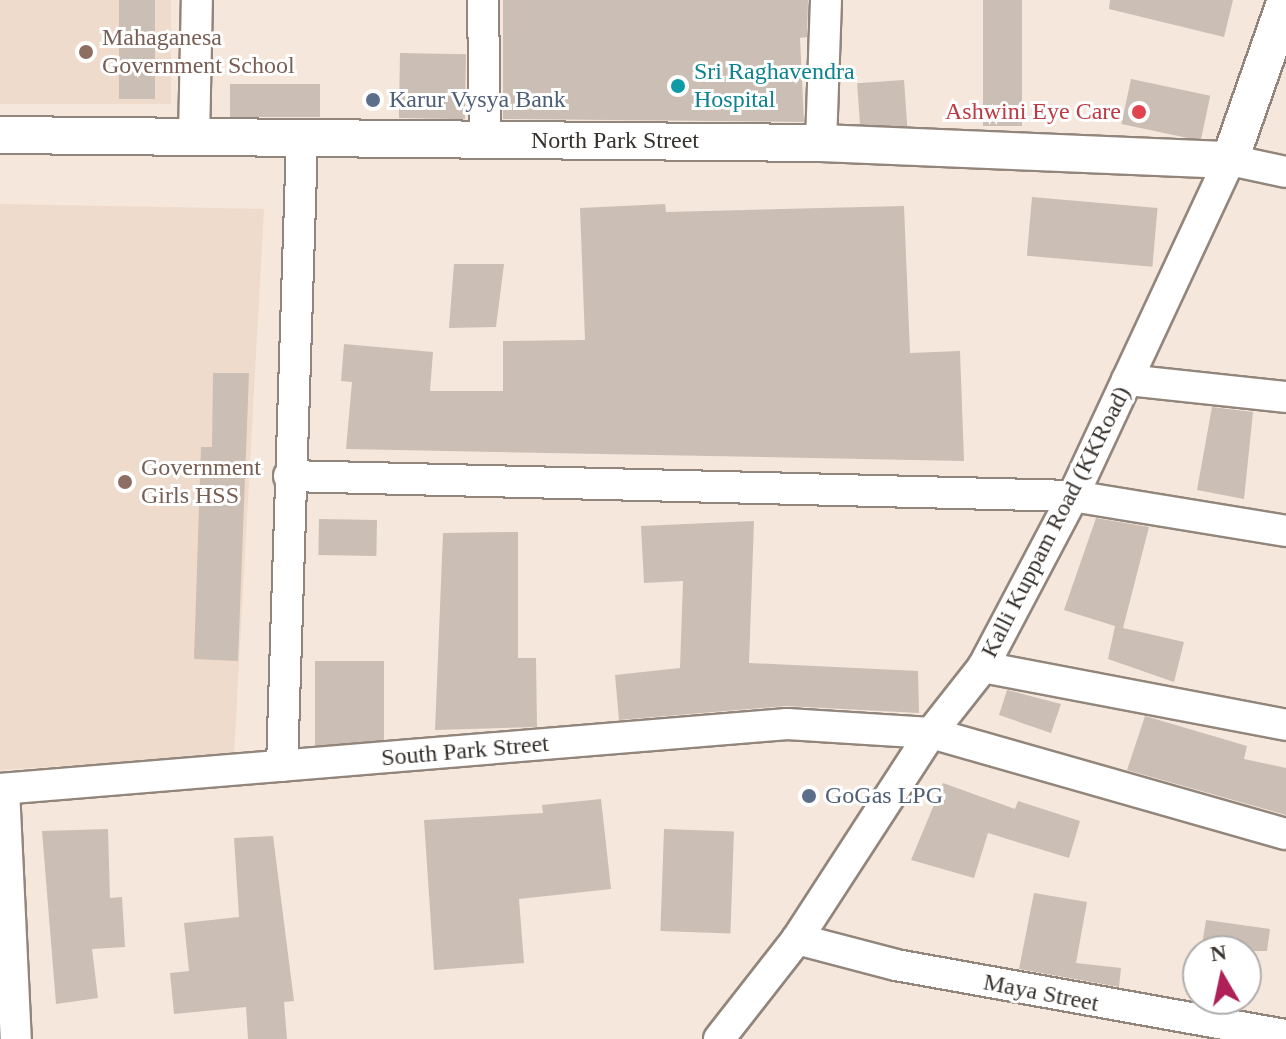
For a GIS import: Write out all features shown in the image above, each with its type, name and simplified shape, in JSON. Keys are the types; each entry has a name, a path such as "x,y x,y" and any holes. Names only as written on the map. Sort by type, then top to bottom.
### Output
{"main road":[{"name":"Kalli Kuppam Road (KKRoad)","path":"1230,160 1286,0"},
{"name":"North Park Street","path":"0,135 821,143 1230,160"}],"street":[{"path":"194,138 197,0"},
{"path":"483,0 485,140"},
{"path":"821,143 826,0"},
{"path":"282,766 302,139"},
{"path":"1230,160 1286,172"},
{"name":"Kalli Kuppam Road (KKRoad)","path":"719,1039 797,939 931,733 983,667 1073,496 1230,160"},
{"path":"1127,380 1286,397"},
{"path":"289,476 1073,496 1286,531"},
{"path":"983,667 1286,725"},
{"name":"South Park Street","path":"2,789 787,724 931,733 1286,834"},
{"path":"2,789 16,1039"},
{"name":"Maya Street","path":"797,939 896,965 1253,1035 1286,1035"}],"shaded area":[{"name":"Mahaganesa Government School","path":"0,0 171,0 171,104 0,104"},
{"name":"Government Girls HSS","path":"0,204 264,209 234,755 0,770"}],"building":[{"path":"119,0 155,0 155,99 119,99"},
{"path":"503,0 808,0 807,37 800,38 804,122 503,119"},
{"path":"983,0 1022,0 1022,126 983,126"},
{"path":"1110,0 1233,0 1224,37 1109,9"},
{"path":"400,53 466,54 465,119 399,118"},
{"path":"1131,79 1210,96 1201,141 1121,124"},
{"path":"904,80 907,126 860,129 857,83"},
{"path":"230,84 320,84 320,117 230,117"},
{"path":"1032,197 1158,208 1152,267 1027,256"},
{"path":"665,204 666,212 904,206 910,353 960,351 964,461 346,449 352,382 341,381 344,344 433,352 430,391 503,391 503,341 585,340 580,208"},
{"path":"454,264 504,264 496,327 449,328"},
{"path":"213,373 249,373 238,661 194,659 201,447 212,447"},
{"path":"1212,407 1253,412 1244,499 1197,490"},
{"path":"1096,518 1149,527 1123,628 1184,642 1174,682 1108,659 1115,626 1064,610"},
{"path":"319,519 377,520 376,556 318,555"},
{"path":"754,521 749,663 918,671 919,713 786,706 619,720 615,675 680,668 683,581 644,583 641,526"},
{"path":"518,532 518,658 536,658 537,727 435,730 443,533"},
{"path":"315,661 384,661 384,745 315,745"},
{"path":"1007,690 1061,704 1051,733 999,715"},
{"path":"1145,716 1247,746 1244,759 1286,768 1286,815 1127,770"},
{"path":"943,783 1015,809 1018,801 1080,821 1069,858 988,833 974,878 911,860"},
{"path":"601,799 611,889 519,899 524,963 434,970 424,820 543,813 542,805"},
{"path":"108,829 110,898 122,897 125,947 92,949 98,998 56,1004 42,831"},
{"path":"664,829 734,831 730,933 660,931"},
{"path":"273,836 294,1001 284,1002 287,1039 248,1039 246,1007 174,1014 170,973 189,971 184,923 239,917 234,838"},
{"path":"1034,893 1087,902 1076,963 1121,968 1119,987 1019,969"},
{"path":"1206,920 1270,929 1267,951 1262,951 1262,935 1204,935"}],"place":[{"name":"Mahaganesa Government School","path":"86,52"},
{"name":"Sri Raghavendra Hospital","path":"678,86"},
{"name":"Karur Vysya Bank","path":"373,100"},
{"name":"Ashwini Eye Care","path":"1139,112"},
{"name":"Government Girls HSS","path":"125,482"},
{"name":"GoGas LPG","path":"809,796"}]}
